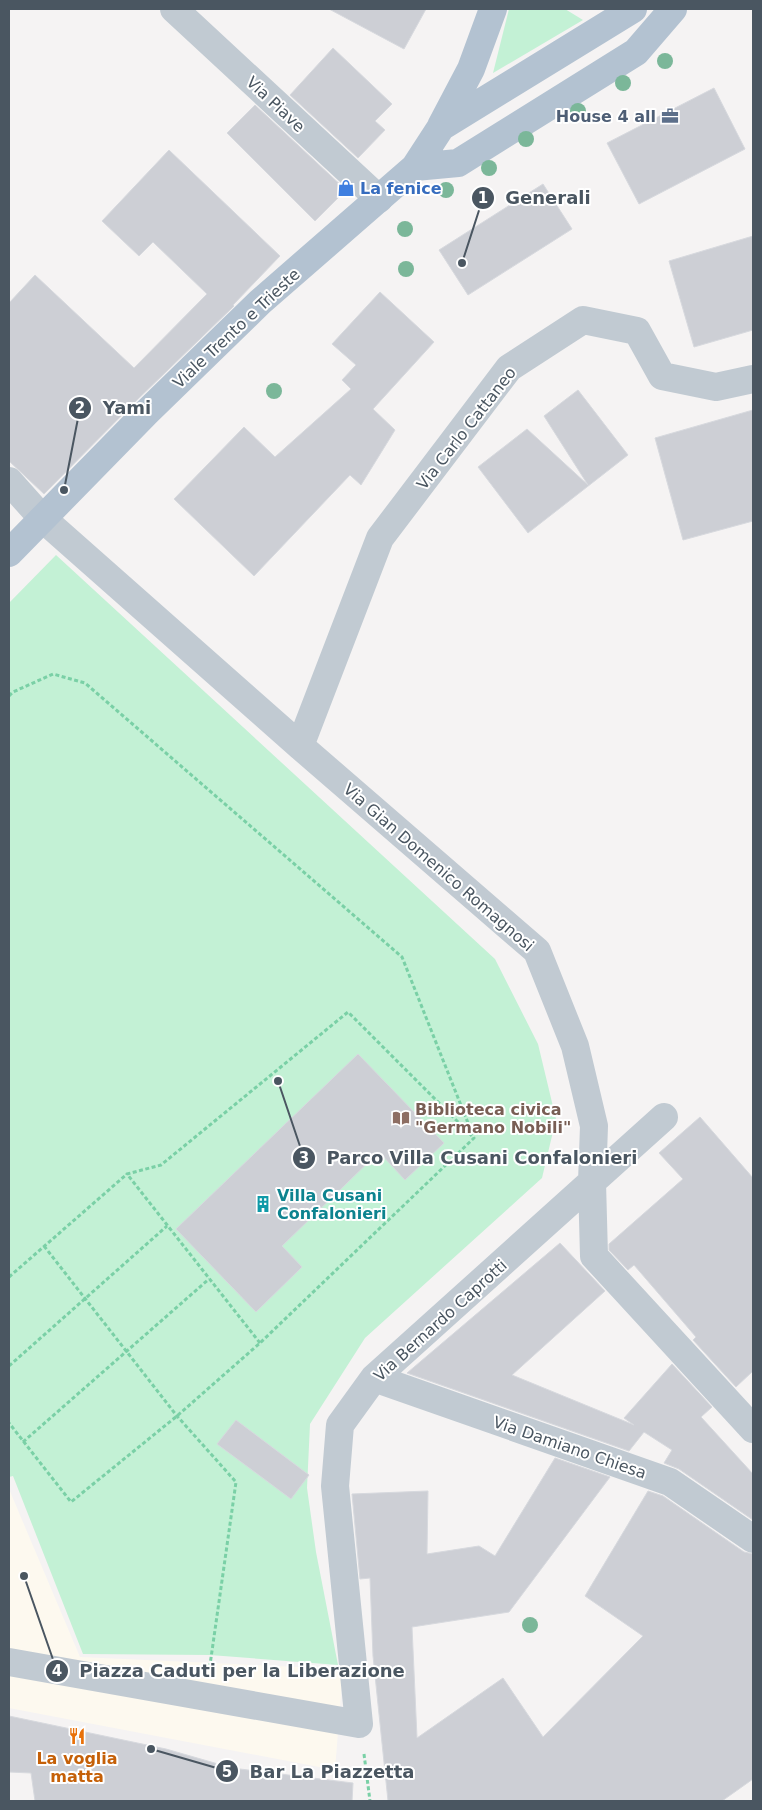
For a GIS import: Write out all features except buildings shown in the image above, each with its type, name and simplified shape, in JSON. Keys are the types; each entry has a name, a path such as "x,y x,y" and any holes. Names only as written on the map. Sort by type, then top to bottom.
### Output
{"main road":[{"name":"Viale Trento e Trieste","path":"9,552 147,412 260,302 415,167 441,127 472,69 493,9"},
{"name":"Viale Trento e Trieste","path":"441,127 632,9"},
{"path":"415,167 458,163 636,52 673,9"}],"street":[{"name":"Via Piave","path":"174,9 379,200"},
{"name":"Via Carlo Cattaneo","path":"300,746 380,538 510,368 583,320 637,331 662,376 716,387 753,379"},
{"name":"Via Gian Domenico Romagnosi","path":"9,481 42,518 300,746 537,951 575,1046 594,1126 592,1182 594,1256 753,1428"},
{"name":"Via Bernardo Caprotti","path":"360,1724 335,1486 340,1425 374,1378 664,1117"},
{"name":"Via Damiano Chiesa","path":"374,1378 670,1482 753,1539"},
{"path":"9,1662 360,1724"}],"path":[{"path":"9,696 13,692 53,674 86,683 402,957 474,1138"},
{"path":"9,1277 127,1174 161,1165 348,1012 474,1138"},
{"path":"9,1423 71,1502 177,1416 260,1343 474,1138"},
{"path":"127,1174 260,1343"},
{"path":"9,1366 167,1226"},
{"path":"44,1246 177,1416 236,1482 210,1655 209,1698"},
{"path":"23,1442 209,1279"},
{"path":"360,1724 370,1801"}],"shaded area":[{"path":"9,1489 80,1657 343,1669 335,1770 9,1708"}],"green space":[{"path":"509,9 565,9 583,20 493,73"},
{"path":"56,555 495,959 538,1044 556,1119 542,1178 365,1338 310,1424 307,1488 316,1552 338,1665 210,1655 83,1654 13,1476 9,1477 9,603"}],"place":[{"name":"House 4 all","path":"670,116"},
{"name":"La fenice","path":"346,188"},
{"name":"Generali","path":"462,263"},
{"name":"Yami","path":"64,490"},
{"name":"Parco Villa Cusani Confalonieri","path":"278,1081"},
{"name":"Biblioteca civica \"Germano Nobili\"","path":"401,1118"},
{"name":"Villa Cusani Confalonieri","path":"263,1204"},
{"name":"Piazza Caduti per la Liberazione","path":"24,1576"},
{"name":"La voglia matta","path":"77,1736"},
{"name":"Bar La Piazzetta","path":"151,1749"}]}
